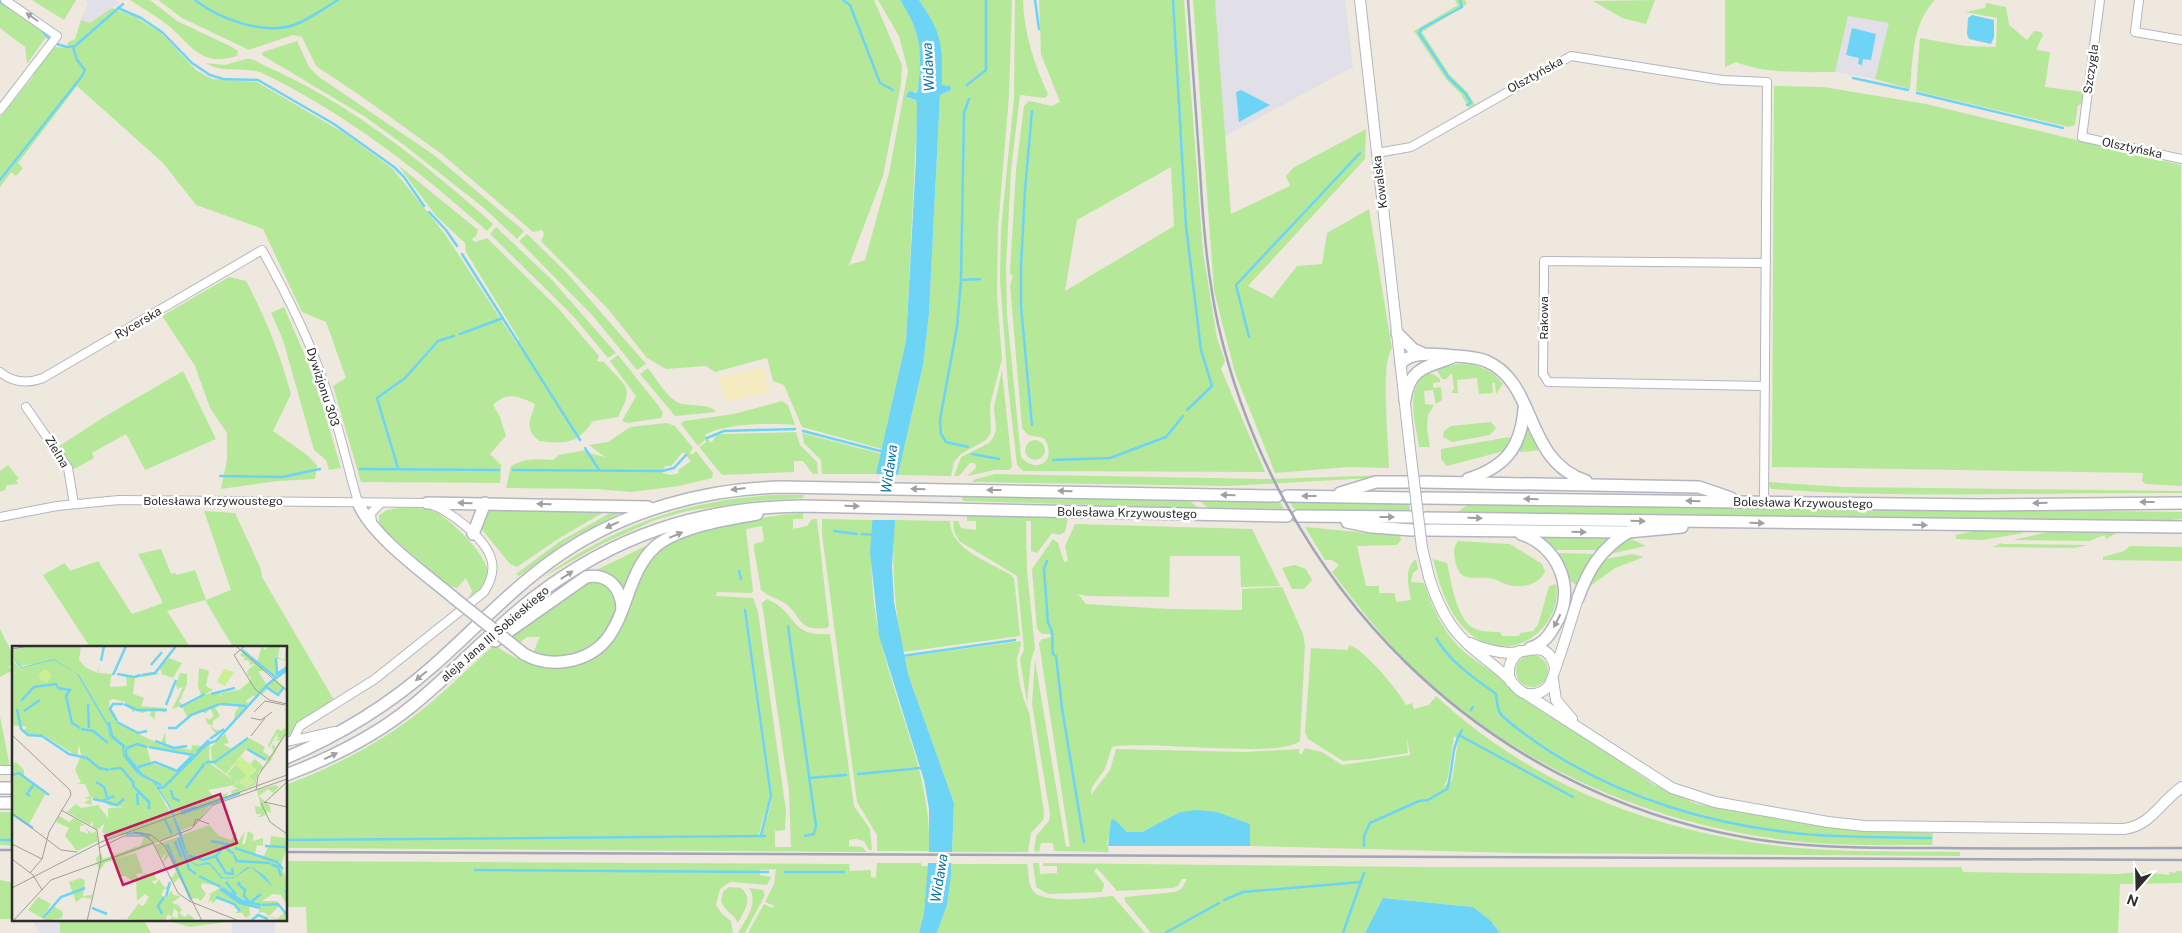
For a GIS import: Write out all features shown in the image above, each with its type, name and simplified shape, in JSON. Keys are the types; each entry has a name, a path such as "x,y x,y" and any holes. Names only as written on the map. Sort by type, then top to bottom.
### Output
{"main road":[{"path":"1398,333 1413,349 1426,354"},
{"path":"1401,363 1412,356 1426,354 1476,358 1502,370 1517,388 1524,409 1555,462 1574,477 1594,484"},
{"path":"1405,400 1409,383 1424,366 1456,357"},
{"path":"1461,482 1492,470 1507,458 1519,438 1524,409"},
{"path":"1330,496 1376,482 1407,482"},
{"path":"1422,482 1594,484 1699,488 1742,502"},
{"name":"Bolesława Krzywoustego","path":"658,507 729,490 804,486 1409,498"},
{"name":"Bolesława Krzywoustego","path":"1424,498 1980,504 2182,503"},
{"path":"358,502 372,524 384,538 454,598 524,654 550,663 580,658 602,644 611,634 642,562 664,540 710,524 802,506"},
{"path":"427,503 658,507"},
{"path":"473,534 485,503"},
{"name":"Bolesława Krzywoustego","path":"802,506 1411,517"},
{"name":"aleja Jana III Sobieskiego","path":"288,774 344,750 375,732 411,707 533,598 582,565 659,528 693,518 735,509 802,506"},
{"name":"aleja Jana III Sobieskiego","path":"288,757 346,729 406,688 524,582 559,555 609,527 658,507"},
{"path":"1328,517 1372,528 1412,530"},
{"name":"Bolesława Krzywoustego","path":"1426,518 2182,527"},
{"path":"1428,530 1628,532 1676,528 1708,522"},
{"path":"1513,531 1530,537 1544,547 1558,565 1565,583 1564,604 1558,621 1546,639 1526,649"},
{"path":"1578,598 1599,554 1628,532"},
{"path":"462,662 477,655 586,576 604,578 616,586 621,597 620,614"}],"street":[{"path":"0,110 57,36 5,0"},
{"name":"Kowalska","path":"1360,0 1421,543 1429,577 1444,614 1463,639 1511,682"},
{"name":"Szczygla","path":"2082,137 2100,0"},
{"path":"2139,0 2135,32 2182,40"},
{"name":"Olsztyńska","path":"1377,154 1411,147 1571,56 1722,80 1767,82 1766,264"},
{"name":"Olsztyńska","path":"2082,137 2182,158"},
{"name":"Rycerska","path":"0,372 10,379 27,382 43,378 262,250"},
{"name":"Dywizjonu 303","path":"262,250 286,293 315,358 358,502"},
{"name":"Rakowa","path":"1763,386 1548,382 1543,374 1544,261 1766,264"},
{"path":"1764,502 1763,386 1766,264"},
{"name":"Zielna","path":"26,407 68,468 74,504"},
{"name":"Bolesława Krzywoustego","path":"0,517 74,504 157,500 427,503"},
{"path":"372,524 371,513 381,502"},
{"path":"290,741 300,726 375,679 484,592 490,580 492,562 488,552 473,534 451,513 427,503"},
{"path":"1578,598 1555,667 1553,679 1556,700 1583,731"},
{"path":"1463,639 1491,651 1511,653 1526,649 1548,654 1555,667"},
{"path":"1526,649 1510,663 1509,675 1511,682 1517,689 1652,777 1672,788 1708,800 1828,822 1865,826 2124,829 2139,826 2150,819 2173,793 2182,787"},
{"path":"1526,694 1536,694 1544,690 1553,679"},
{"path":"290,741 346,729"}],"shaded area":[{"path":"86,0 115,0 119,3 90,23 81,20 88,4"},
{"path":"1215,0 1345,0 1353,67 1225,136"},
{"path":"1848,16 1889,23 1875,79 1835,72"},
{"path":"33,920 60,920 60,933 40,933"},
{"path":"243,920 275,920 275,933 232,933 232,923"}],"green space":[{"path":"0,0 43,28 48,34 27,64 25,47 0,28"},
{"path":"32,0 76,0 64,20"},
{"path":"130,0 150,0 177,21 238,51 237,56 215,59 198,53 169,26"},
{"path":"158,0 874,0 902,65 901,84 883,176 849,265 865,260 889,173 908,71 899,36 878,0 900,0 917,34 920,63 918,90 907,98 917,100 917,119 906,341 882,449 802,427 784,385 773,381 767,358 715,372 706,366 666,369 647,358 608,309 541,241 544,234 542,230 533,232 443,155 316,66 302,37 293,35 249,50 182,18"},
{"path":"919,0 1012,0 1009,96 998,227 997,295 1002,359 990,405 991,433 986,440 961,454 954,462 951,476 898,475 923,365 929,314 940,95 951,90 942,85 929,16"},
{"path":"1015,0 1023,0 1025,24 1031,48 1048,94 1045,98 1020,95 1011,170 1006,267 1007,314 1021,457 1027,462 1039,465 1044,462 1049,452 1044,438 1028,435 1022,428 1010,285 1013,276 1010,273 1016,170 1024,106 1029,101 1052,106 1060,102 1041,54 1039,0 1184,0 1203,252 1217,338 1225,361 1221,369 1265,472 1023,471 1017,465 1008,386 1000,280 1001,229 1014,98","holes":["1171,167 1174,226 1065,291 1077,220"]},
{"path":"1193,0 1215,0 1231,214 1290,186 1286,176 1293,168 1366,129 1365,159 1248,286 1272,298 1297,266 1322,264 1327,233 1369,209 1392,349 1388,357 1386,370 1389,468 1349,467 1275,473 1235,373 1214,291"},
{"path":"1455,0 1465,0 1467,4 1422,32 1449,74 1468,93 1475,105 1469,108 1461,94 1446,79 1414,31 1458,5"},
{"path":"1655,0 1646,24 1622,18 1593,1"},
{"path":"1725,0 1935,0 1927,9 1918,30 1913,53 1910,89 1875,79 1889,23 1848,16 1835,72 1797,72 1760,69 1736,62 1725,67"},
{"path":"1986,3 2006,7 2009,25 2027,40 2034,31 2041,32 2043,35 2036,50 2050,52 2045,87 2084,92 2082,104 2078,105 2075,125 2069,127 1916,91 1920,38 1965,46 1996,47 1997,18 1965,12 1985,8"},
{"path":"112,8 135,17 160,32 196,70 212,79 257,82 344,133 393,169 445,234 517,344 519,339 466,252 465,243 436,216 398,165 478,230 476,236 472,239 475,242 487,238 558,308 599,356 597,361 604,362 623,382 627,392 626,399 618,417 593,421 582,434 570,441 539,441 530,428 530,420 535,404 518,397 508,396 493,405 500,417 506,436 490,454 501,465 500,483 361,482 333,386 346,378 326,322 302,312 263,229 196,205 163,163 77,86 18,163 23,168 16,176 11,172 0,187 0,117 32,78 38,64 53,47 70,48 67,43 75,39 81,20 90,23"},
{"path":"297,41 309,67 319,77 434,155 524,231 517,239 484,208 364,116 262,55 263,52"},
{"path":"246,59 255,60 294,80 325,96 355,115 440,178 493,224 487,231 436,187 381,145 353,125 294,90 257,71 220,69 206,63 225,65"},
{"path":"1774,86 1823,87 1926,104 2181,165 2182,486 2146,484 2142,481 2143,473 1772,467"},
{"path":"496,227 552,280 616,353 608,358 573,316 490,234"},
{"path":"527,234 566,272 646,364 637,370 593,316 519,241"},
{"path":"229,277 246,281 272,336 291,394 273,431 306,454 317,465 315,479 278,481 221,489 227,460 227,433 210,408 195,366 162,316"},
{"path":"284,307 314,377 341,468 329,470 326,460 314,450 283,340 271,313"},
{"path":"618,355 658,405 663,413 661,418 627,423 622,421 636,396 610,361"},
{"path":"1458,364 1484,368 1503,384 1496,394 1495,383 1492,383 1493,393 1479,394 1477,378 1457,380 1458,393 1451,393 1454,389 1452,373 1446,379 1442,379 1436,369"},
{"path":"648,368 674,400 683,404 710,407 716,412 675,416 640,374"},
{"path":"1002,370 1012,467 1009,470 995,470 967,476 976,468 975,463 970,463 959,476 954,476 961,457 989,443 993,438 996,430 994,407"},
{"path":"183,371 216,439 145,470 126,434 92,453 94,458 74,469 58,447 104,417"},
{"path":"1427,373 1433,374 1440,379 1440,382 1433,383 1433,388 1441,387 1442,400 1436,404 1433,390 1424,391 1425,404 1434,405 1428,415 1427,429 1430,447 1419,447 1413,407 1414,397 1420,380"},
{"path":"782,401 788,405 795,425 761,424 736,426 705,435 711,443 717,435 723,434 796,432 800,445 817,462 818,474 813,474 803,461 794,461 794,472 722,475 699,447 706,442 705,440 698,446 681,424 684,421 734,414"},
{"path":"1526,421 1542,450 1520,452 1518,449"},
{"path":"1491,422 1496,428 1490,435 1452,442 1443,437 1444,431 1451,426"},
{"path":"667,423 675,426 693,448 690,452 692,455 696,451 713,473 712,478 679,486 631,492 596,489 506,488 511,466 516,463 537,459 553,460 559,455 586,450 592,454 605,457 589,445 608,442 630,427","holes":["683,452 691,461 678,470 679,473 671,475 662,473 665,466 671,466"]},
{"path":"802,433 882,454 876,474 822,474 821,460 804,443"},
{"path":"1509,437 1511,441 1508,450 1447,466 1441,459 1441,449"},
{"path":"1035,440 1042,443 1045,450 1042,457 1035,460 1028,457 1025,450 1028,443"},
{"path":"8,465 19,479 16,480 18,484 7,485 5,490 0,492 0,471"},
{"path":"995,474 1268,479 1389,475 1389,477 1230,486 973,482 973,480"},
{"path":"1767,482 1845,487 2182,491 2182,493 1874,494 1771,489"},
{"path":"774,495 804,495 803,498 755,501 687,511 655,520 602,544 542,578 596,544 652,519 710,503"},
{"path":"962,496 1189,500 1198,508 963,501"},
{"path":"1199,500 1279,500 1284,509 1208,508"},
{"path":"1289,501 1409,502 1410,512 1294,509"},
{"path":"1469,503 2182,512 2182,519 2147,522 1457,513"},
{"path":"421,508 433,511 448,521 475,547 482,557 488,573 486,582 478,592 468,600 472,591 466,578 457,588 449,586 384,530 379,522 379,515 387,510"},
{"path":"492,510 606,511 561,537 517,567 510,564 480,527 486,513"},
{"path":"204,511 235,513 261,569 262,577 334,700 297,722 291,735 288,736 288,646 232,646 205,600 167,611 189,646 85,646 88,644 43,575 65,563 70,571 98,561 132,614 163,603 138,554 161,549 171,574 175,573 177,575 195,570 206,600 231,590"},
{"path":"612,512 622,512 570,539 519,576 516,574 559,542"},
{"path":"803,513 803,519 793,519 793,529 807,526 812,519 817,519 829,626 827,628 810,628 806,626 786,604 761,590 754,544 764,541 762,526 746,529 753,591 751,593 717,592 716,596 753,598 758,612 786,811 785,830 775,831 775,847 791,847 789,792 762,603 767,599 777,605 800,628 807,632 830,634 854,806 870,829 872,850 869,850 864,841 856,839 849,840 849,846 862,847 867,852 288,848 288,784 350,757 395,730 431,703 495,645 520,660 534,665 563,667 577,665 590,659 616,637 642,566 646,560 664,545 679,537 762,518","holes":["744,611 746,611 772,794 771,805 762,837 759,836 770,795"]},
{"path":"967,515 1068,518 1065,532 1059,535 1052,533 1037,553 1031,551 1031,521 1026,521 1027,571 1035,648 1031,660 1027,703 1020,659 1024,650 1017,576 959,541 954,531 953,521 958,521 961,528 976,530 976,521 967,521"},
{"path":"822,519 873,520 872,578 877,623 887,664 912,743 925,796 929,851 877,851 877,835 857,802 822,534"},
{"path":"894,520 950,521 952,531 964,547 982,560 1011,575 1014,578 1020,636 903,652 894,586"},
{"path":"1075,524 1252,529 1280,586 1241,587 1240,556 1170,556 1169,597 1086,596 1078,594 1086,604 1168,609 1242,610 1242,589 1282,587 1303,634 1305,646 1300,741 1287,746 1267,749 1130,745 1112,747 1105,769 1092,787 1091,795 1110,770 1116,749 1246,752 1299,749 1299,754 1302,754 1305,748 1322,752 1342,765 1410,755 1407,738 1408,753 1343,761 1308,739 1305,732 1311,648 1348,650 1349,645 1372,662 1389,681 1406,705 1412,703 1414,709 1429,705 1436,696 1509,753 1548,776 1588,795 1630,811 1673,825 1717,836 1763,844 1837,850 1960,852 1960,856 1517,853 1250,846 1249,824 1180,812 1142,832 1127,832 1114,819 1107,843 1109,852 1054,851 1053,843 1041,843 1039,852 1034,851 1036,836 1049,821 1050,814 1032,704 1035,660 1066,847 1070,846 1039,643 1042,639 1051,637 1050,634 1042,634 1037,629 1032,569 1053,539 1058,543 1064,562 1068,561 1065,546","holes":["1454,736 1458,740 1452,781 1444,786 1448,778"]},
{"path":"1305,527 1400,536 1401,540 1397,545 1357,546 1366,586 1379,586 1379,593 1395,593 1396,602 1411,600 1408,573 1409,568 1416,559 1418,569 1413,573 1411,582 1424,583 1431,603 1441,622 1459,647 1518,695 1531,701 1653,784 1697,804 1838,829 1933,833 1932,845 1851,844 1770,838 1718,828 1667,815 1618,798 1569,776 1523,751 1478,723 1437,690 1399,654 1364,614 1332,572 1339,565 1332,560 1325,560"},
{"path":"1974,531 2023,531 2023,533 1983,540 1956,539 1956,535"},
{"path":"2048,532 2117,533 2106,539 2105,535 2089,541 2013,540"},
{"path":"1538,537 1611,537 1598,550 1553,550"},
{"path":"1629,538 1646,546 1605,555 1621,542"},
{"path":"1458,541 1510,544 1542,564 1545,572 1538,580 1522,586 1504,584 1495,579 1470,578 1460,573 1457,568 1454,550"},
{"path":"2002,543 2088,545 2074,548 1992,547"},
{"path":"650,544 633,567 624,593 594,571"},
{"path":"2130,546 2182,547 2182,561 2103,560 2103,557 2124,551"},
{"path":"1556,554 1595,554 1577,586 1567,578"},
{"path":"1632,554 1644,557 1615,568 1586,589 1602,560"},
{"path":"1433,559 1447,563 1459,610 1467,623 1474,628 1482,631 1500,632 1502,636 1519,636 1520,633 1533,631 1538,625 1549,586 1556,584 1556,599 1552,613 1545,626 1534,636 1522,643 1494,646 1479,640 1461,625 1454,615 1443,593"},
{"path":"1295,565 1306,569 1312,580 1304,589 1292,589 1282,568"},
{"path":"599,580 615,593 616,614 602,635 585,648 576,653 565,655 544,655 533,653 540,637 527,637 519,643 509,635 585,581"},
{"path":"0,629 12,653 12,664 9,666 12,671 0,677"},
{"path":"1021,641 1017,658 1018,674 1022,694 1029,712 1044,812 1043,820 1031,833 1028,852 952,852 954,803 908,674 904,657"},
{"path":"1532,655 1538,656 1543,660 1547,665 1547,677 1543,682 1538,686 1532,687 1526,686 1521,682 1517,677 1516,671 1517,665 1521,660 1526,656"},
{"path":"0,716 10,767 0,767"},
{"path":"0,812 12,812 12,846 0,845"},
{"path":"288,861 849,864 850,871 871,870 871,877 876,878 877,863 921,863 922,866 928,866 924,913 919,933 748,933 764,904 772,908 774,906 765,902 774,884 776,869 760,870 760,875 771,877 767,885 730,882 720,889 716,905 722,914 731,921 733,933 307,933 306,907 288,907"},
{"path":"1033,863 1039,863 1040,874 1057,873 1057,866 1043,866 1043,863 1422,867 1961,867 1963,872 2120,874 2136,872 2139,876 2143,872 2170,875 2169,872 2182,871 2182,883 2120,884 2118,933 1500,933 1490,920 1473,907 1384,898 1365,933 1151,933 1125,901 1125,897 1175,892 1181,889 1187,879 1182,879 1178,886 1173,888 1117,891 1097,868 1094,871 1104,884 1102,892 1048,894 1036,887"},
{"path":"952,864 1027,864 1030,885 1036,893 1055,899 1113,896 1145,933 937,933 947,905"},
{"path":"0,880 12,883 12,919 0,919"},
{"path":"729,887 741,888 747,896 747,905 738,923 721,901 723,892"},
{"path":"749,888 763,890 765,895 745,933 738,933 748,917 752,905 753,899"},
{"path":"60,920 144,920 151,933 60,933"},
{"path":"165,920 240,920 190,927"}],"sand":[{"path":"764,367 770,392 724,402 719,377"}],"water":[{"name":"Widawa","path":"900,0 919,0 930,17 940,43 942,85 950,86 951,90 940,95 929,314 923,365 898,475 892,567 894,602 908,674 954,803 951,876 947,905 937,933 919,933 924,913 929,851 929,809 924,780 879,636 870,552 876,474 906,341 916,159 917,104 916,100 906,97 909,91 916,93 918,90 919,43 913,23"},
{"path":"1972,15 1994,20 1994,37 1991,44 1969,39 1967,34 1968,18"},
{"path":"1852,28 1876,34 1871,60 1863,59 1862,65 1858,64 1859,58 1846,55"},
{"path":"1241,90 1270,105 1239,122 1236,92"},
{"path":"1197,810 1217,812 1250,824 1250,846 1108,846 1111,820 1114,819 1127,832 1142,832 1180,812"},
{"path":"1383,898 1473,907 1490,920 1500,933 1365,933"}],"pier":[{"path":"874,474 900,475 897,520 871,520"},
{"path":"927,852 955,852 954,863 926,863"}],"waterway":[{"path":"195,0 229,19 269,28 282,28 300,23 338,0"},
{"path":"843,0 850,5 880,83 893,90"},
{"path":"967,85 986,70 986,0"},
{"path":"1035,0 1039,29"},
{"path":"1173,0 1186,226 1201,350 1212,386 1187,410"},
{"path":"1460,0 1462,7 1421,29 1419,33 1449,78 1465,93 1471,103 1467,105"},
{"path":"0,2 12,9"},
{"path":"57,44 67,47 75,46 123,4"},
{"path":"118,8 141,18 162,32 192,63 210,75 223,79 258,80 334,124 394,167 404,177 424,206"},
{"path":"41,29 50,40 48,41"},
{"path":"0,180 82,76 85,70 77,60 73,47"},
{"path":"1853,78 1908,90"},
{"path":"1917,93 2063,128"},
{"path":"968,447 946,442 941,434 940,420 957,327 961,280 964,113 969,99"},
{"path":"1032,111 1021,267 1021,306 1032,425"},
{"path":"1249,337 1236,285 1360,153"},
{"path":"429,212 446,230 457,246"},
{"path":"462,254 580,440"},
{"path":"961,280 980,279"},
{"path":"460,334 503,318"},
{"path":"398,468 377,398 405,378 438,341 454,336"},
{"path":"1053,460 1110,458 1166,437 1183,416"},
{"path":"707,438 724,431 795,429"},
{"name":"Widawa","path":"803,431 884,452"},
{"path":"585,448 599,470"},
{"path":"972,454 999,459"},
{"path":"513,470 662,471 674,468 686,455"},
{"path":"220,476 282,477 320,469"},
{"path":"360,469 499,470"},
{"path":"834,531 857,534"},
{"path":"862,534 875,535"},
{"path":"1047,561 1044,569 1048,623 1052,634 1053,654 1056,656 1062,708 1084,842"},
{"path":"739,571 741,579"},
{"path":"745,610 771,796 761,835"},
{"path":"788,626 816,826 814,834 805,836"},
{"path":"1436,638 1455,662 1496,694 1500,713 1503,717 1549,751 1610,784 1670,807 1701,816 1763,829 1828,836 1931,838"},
{"path":"902,656 1015,640"},
{"path":"1364,846 1364,836 1370,823 1419,801 1428,800 1447,789 1454,751 1462,730"},
{"path":"1459,735 1573,797"},
{"path":"858,774 921,768"},
{"path":"809,778 846,775"},
{"path":"288,840 765,836"},
{"path":"0,840 12,840"},
{"path":"475,870 768,872"},
{"path":"785,872 844,872"},
{"path":"1343,933 1364,873"},
{"path":"1224,900 1243,892 1361,882"},
{"path":"1165,933 1219,903"}],"railway":[{"path":"1188,0 1206,247 1211,286 1218,324 1247,420 1289,509 1342,590 1405,662 1479,724 1561,775 1651,813 1748,838 1820,846 1869,848 2182,848"},
{"path":"0,850 12,850"},
{"path":"288,852 2182,860"}]}
